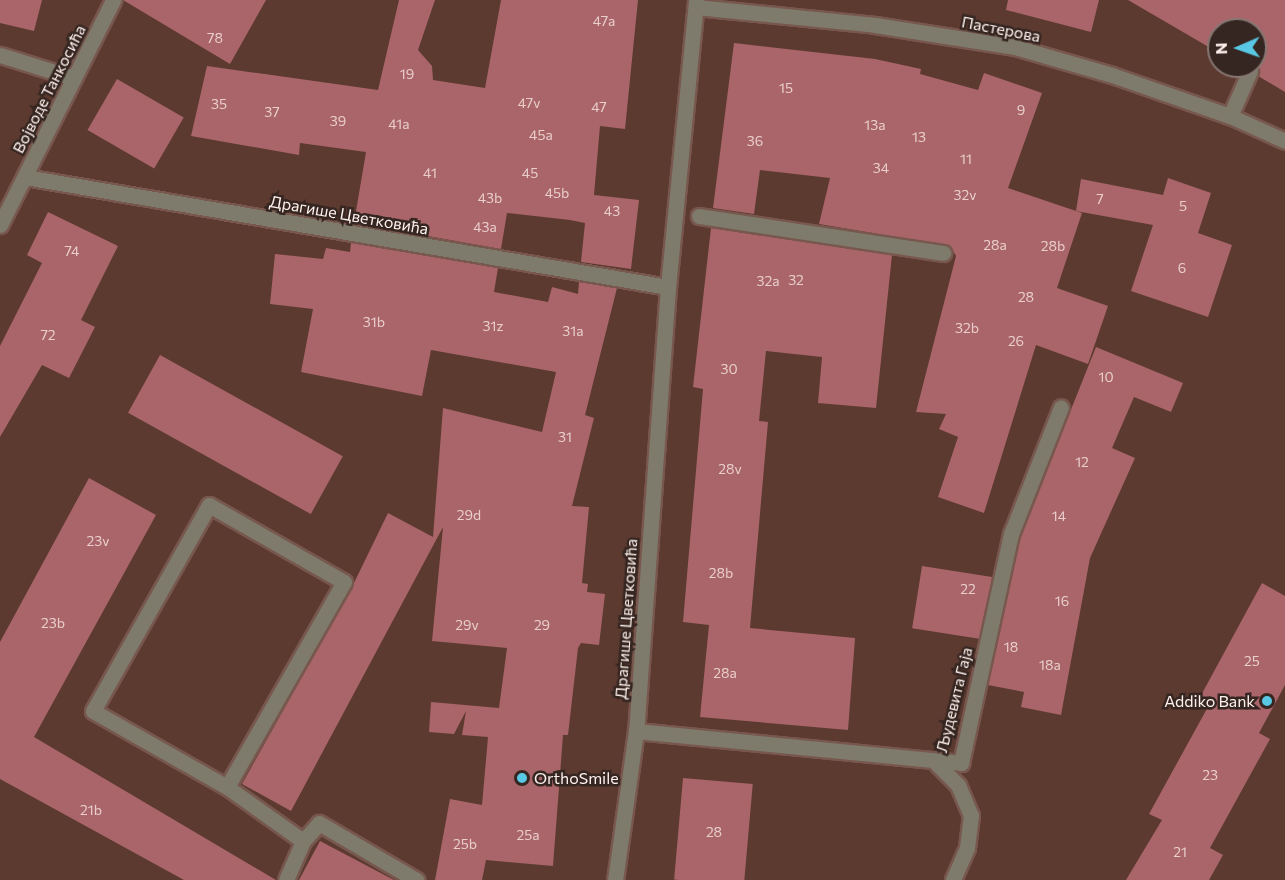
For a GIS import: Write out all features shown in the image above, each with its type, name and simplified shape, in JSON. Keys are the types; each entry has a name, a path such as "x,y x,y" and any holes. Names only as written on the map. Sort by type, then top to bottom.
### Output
{"street":[{"name":"Војводе Танкосића","path":"0,225 113,0"},
{"name":"Пастерова","path":"696,4 875,25 1015,47 1230,116 1285,141"},
{"name":"Драгише Цветковића","path":"615,880 636,731 668,287 696,4"},
{"path":"0,56 74,78"},
{"path":"1230,116 1247,78"},
{"name":"Драгише Цветковића","path":"25,177 668,287"},
{"path":"699,216 943,253"},
{"name":"Људевита Гаја","path":"636,731 937,764 961,763 1011,534 1061,407"},
{"path":"227,788 344,582 209,505 93,711 227,788 303,841"},
{"path":"937,764 958,785 971,815 967,848 953,880"},
{"path":"286,880 303,841 320,824 416,880"}],"building":[{"path":"0,0 42,0 34,31 0,23"},
{"path":"123,0 266,0 230,64"},
{"path":"399,0 435,0 418,50 432,66 433,80 485,88 501,0 638,0 625,129 600,126 594,195 639,200 631,269 581,262 585,223 570,220 507,213 501,249 354,223 366,152 300,143 299,155 191,136 207,66 378,90"},
{"path":"1008,0 1099,0 1091,32 1006,10"},
{"path":"1128,0 1285,0 1285,92 1261,78 1267,78 1267,18 1207,18 1207,46"},
{"path":"734,43 875,59 921,69 920,74 978,90 984,73 1042,93 1008,188 1082,213 1057,288 1108,306 1088,364 1036,345 984,513 938,497 958,437 939,429 946,414 916,412 956,256 950,246 819,224 830,178 760,170 754,214 713,208"},
{"path":"117,79 184,117 154,169 88,130"},
{"path":"1168,178 1211,193 1198,233 1232,245 1208,317 1131,291 1153,225 1076,211 1081,179 1163,195"},
{"path":"48,212 118,246 81,320 95,327 69,378 42,365 0,437 0,346 42,263 27,255"},
{"path":"711,228 892,255 876,408 818,403 822,357 766,351 759,421 768,422 750,628 855,638 848,730 700,717 709,625 683,622 703,389 693,387"},
{"path":"351,243 498,268 494,292 548,302 552,287 578,294 579,282 617,288 585,415 594,418 572,506 589,507 582,583 588,584 587,592 605,594 599,645 581,643 578,648 568,735 563,735 553,866 486,860 482,880 435,880 450,799 482,805 488,737 462,735 466,711 454,734 429,732 431,702 499,708 507,648 432,641 443,527 291,811 242,784 352,587 388,513 433,537 443,408 542,432 556,372 431,350 422,396 301,372 313,309 270,304 275,254 323,259 326,248 350,252"},
{"path":"1096,347 1183,383 1171,412 1134,397 1112,448 1135,458 1090,558 1061,715 1021,707 1024,692 988,685 1020,537"},
{"path":"160,355 343,456 311,514 128,413"},
{"path":"89,478 156,515 34,737 276,880 184,880 0,779 0,642"},
{"path":"922,566 992,577 982,639 912,628"},
{"path":"1262,583 1285,596 1285,685 1259,733 1270,739 1210,848 1223,855 1209,880 1126,880 1162,820 1149,814 1209,705 1199,699"},
{"path":"683,778 753,784 744,880 674,880"},
{"path":"320,841 394,880 299,880"}],"place":[{"name":"Addiko Bank","path":"1267,701"},
{"name":"OrthoSmile","path":"522,778"}]}
